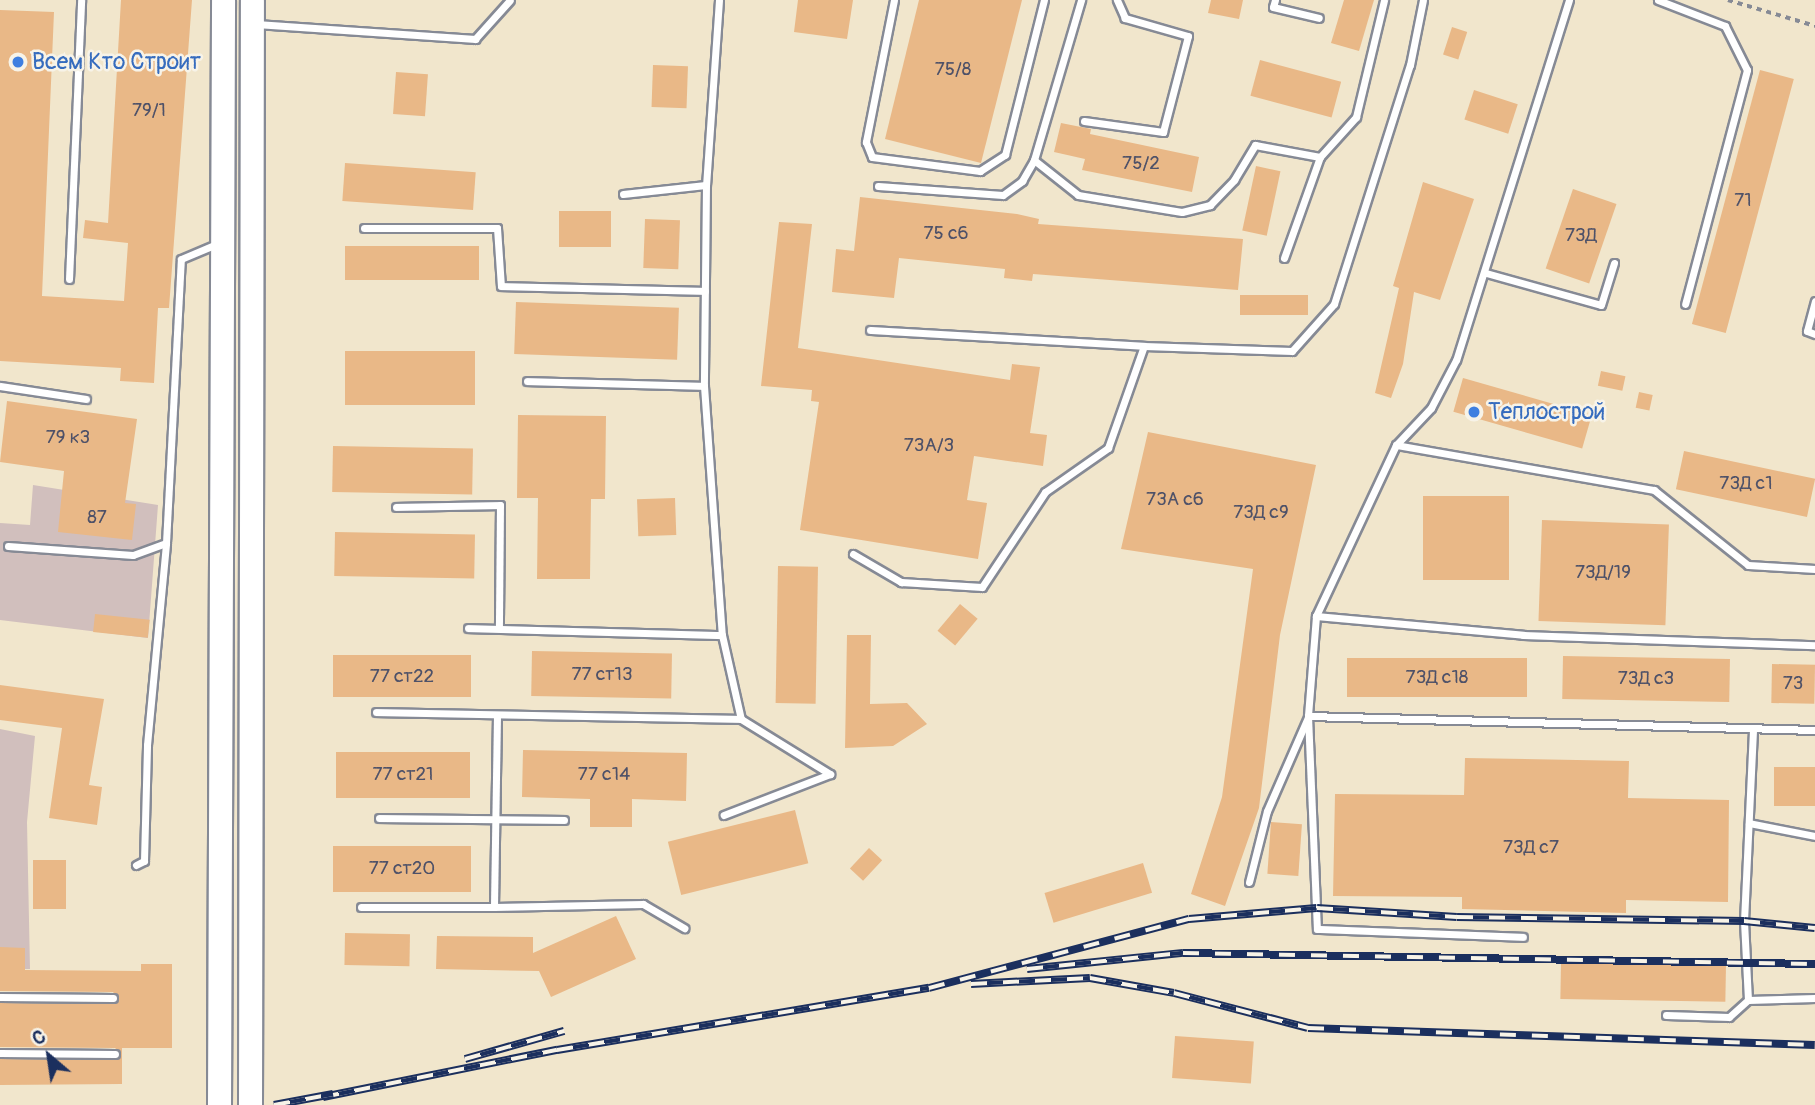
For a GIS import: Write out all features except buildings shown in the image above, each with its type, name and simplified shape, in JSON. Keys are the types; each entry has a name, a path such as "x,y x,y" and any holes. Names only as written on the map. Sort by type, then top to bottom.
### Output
{"main road":[{"path":"219,1105 223,0"},
{"path":"250,1105 252,0"}],"lane":[{"path":"69,279 81,0"},
{"path":"251,23 475,39 510,0"},
{"path":"719,0 706,185 704,386 722,635 741,719"},
{"path":"894,0 866,142 872,157 980,171 1005,155 1044,0"},
{"path":"878,186 1003,195 1022,181 1034,160 1081,0"},
{"path":"1084,121 1163,132 1188,36 1125,18 1117,0"},
{"path":"1275,0 1273,7 1319,18"},
{"path":"1284,258 1320,157 1356,117 1384,0"},
{"path":"870,330 1144,346 1292,351 1334,304 1410,65 1423,0"},
{"path":"1523,937 1317,929 1308,716 1317,616 1396,445 1431,408 1456,360 1486,274 1569,0"},
{"path":"1658,0 1725,26 1746,70 1685,304"},
{"path":"1034,160 1078,195 1182,212 1210,205 1234,180 1255,145 1320,157"},
{"path":"624,194 706,185"},
{"path":"364,228 497,228 501,286 705,291"},
{"path":"136,865 144,862 147,746 166,543 181,259 222,242"},
{"path":"1486,274 1601,305 1614,263"},
{"path":"1815,301 1807,331 1815,334"},
{"path":"853,554 901,582 982,587 1045,492 1108,448 1144,346"},
{"path":"527,381 704,386"},
{"path":"0,386 86,399"},
{"path":"1396,445 1654,490 1748,565 1815,569"},
{"path":"396,506 500,505 499,628"},
{"path":"8,546 133,555 166,543"},
{"path":"1317,616 1523,635 1815,645"},
{"path":"468,628 722,635"},
{"path":"376,712 741,719 830,774 724,815"},
{"path":"494,907 497,715"},
{"path":"1308,716 1815,730"},
{"path":"1249,882 1266,811 1308,716"},
{"path":"1748,1000 1744,920 1753,728"},
{"path":"379,818 564,820"},
{"path":"1749,824 1815,836"},
{"path":"361,906 643,904 684,928"},
{"path":"0,997 113,998"},
{"path":"1666,1015 1730,1017 1748,1000 1815,998"},
{"path":"0,1053 116,1054"}],"path":[{"path":"1728,0 1815,26"}],"shaded area":[{"path":"33,485 158,505 148,638 0,620 0,523 30,525"},
{"path":"0,729 35,736 27,822 30,969 0,969"}],"railway":[{"path":"323,1097 557,1050 929,988 1189,919 1317,908 1457,917 1744,921 1815,928"},
{"path":"1027,969 1183,953 1815,964"},
{"path":"971,984 1090,978 1174,993 1308,1028 1815,1045"},
{"path":"465,1059 564,1031"},
{"path":"274,1105 333,1094"}],"place":[{"name":"Всем Кто Строит","path":"18,62"},
{"name":"Теплострой","path":"1474,412"}]}
